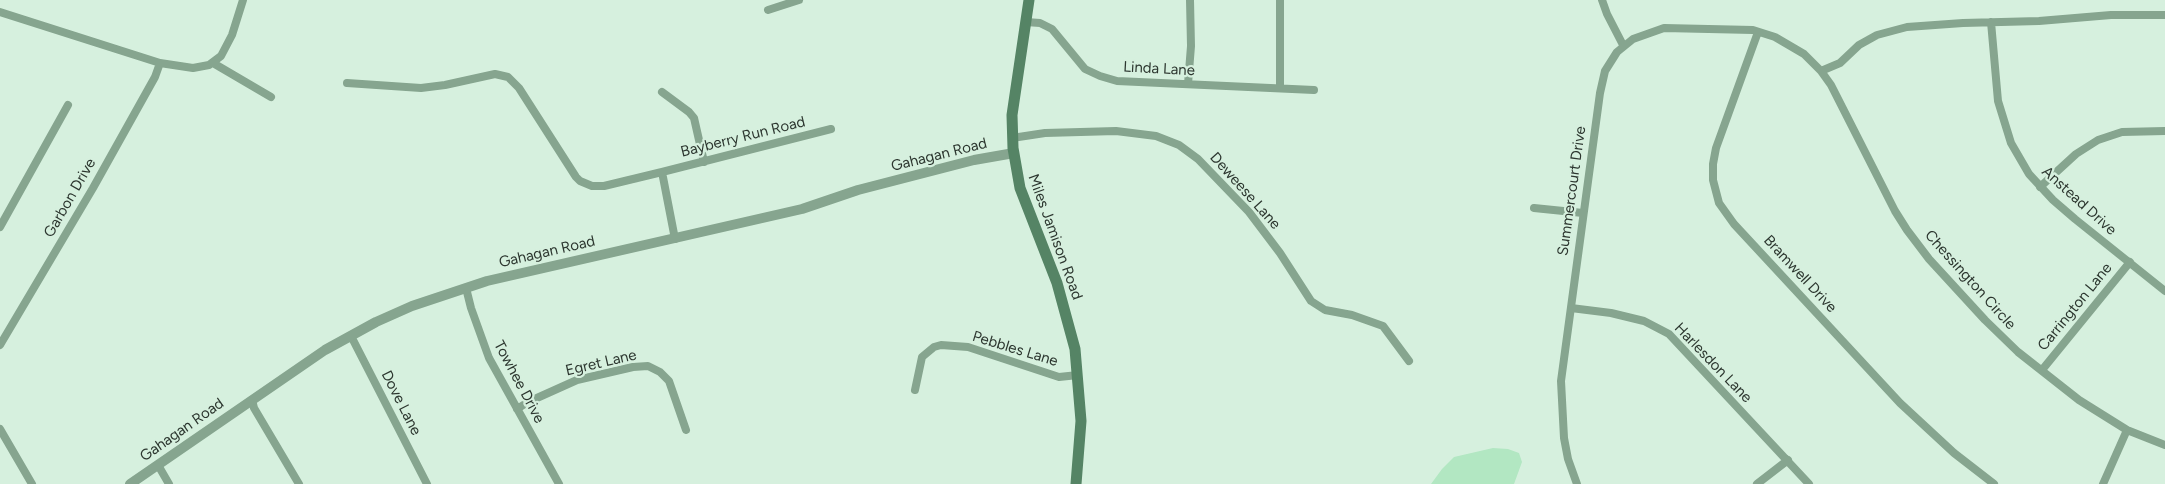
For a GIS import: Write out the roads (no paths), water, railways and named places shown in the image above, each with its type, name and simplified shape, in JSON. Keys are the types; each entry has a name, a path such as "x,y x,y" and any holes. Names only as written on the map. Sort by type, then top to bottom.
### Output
{"main road":[{"name":"Miles Jamison Road","path":"1029,0 1012,115 1012,138 1020,188 1050,262 1064,304 1075,349 1081,421 1076,484"}],"street":[{"path":"0,12 160,63 193,68 213,63 225,50 243,0"},
{"path":"768,10 799,0"},
{"path":"1188,84 1191,46 1190,0"},
{"path":"1280,0 1280,88"},
{"path":"1602,0 1609,20 1623,45"},
{"path":"1821,71 1840,62 1859,45 1896,29 1930,25 2039,21 2111,15 2165,15"},
{"name":"Linda Lane","path":"1026,22 1040,23 1052,29 1078,62 1100,76 1118,81 1314,90"},
{"name":"Anstead Drive","path":"1991,22 1996,84 2003,118 2019,158 2040,187 2075,219 2165,291"},
{"name":"Summercourt Drive","path":"1577,484 1568,460 1564,438 1561,381 1602,82 1610,61 1623,45 1643,34 1664,28 1742,29 1758,32"},
{"name":"Chessington Circle","path":"1758,32 1775,37 1796,49 1821,71 1845,111 1895,211 1914,240 1985,320 2018,352 2079,400 2127,430 2165,445"},
{"name":"Bramwell Drive","path":"1758,32 1716,148 1713,180 1719,203 1734,224 1900,403 1954,453 1994,484"},
{"name":"Garbon Drive","path":"0,346 93,188 155,77 160,63"},
{"path":"213,63 271,97"},
{"name":"Bayberry Run Road","path":"347,83 428,87 502,74 519,88 572,172 586,185 597,186 662,172 831,129"},
{"path":"662,92 689,112 694,118 704,162"},
{"path":"0,227 68,106"},
{"name":"Deweese Lane","path":"1012,138 1045,133 1116,131 1156,136 1179,144 1198,159 1249,212 1280,253 1311,301 1325,310 1352,315 1383,326 1409,362"},
{"path":"2040,187 2076,154 2098,140 2122,132 2165,131"},
{"name":"Gahagan Road","path":"130,484 325,350 394,313 466,288 802,209 858,190 974,160 1014,153"},
{"path":"662,172 676,239"},
{"path":"1534,208 1583,213"},
{"name":"Carrington Lane","path":"2042,370 2130,262"},
{"name":"Towhee Drive","path":"466,288 489,358 558,484"},
{"name":"Harlesdon Lane","path":"1571,308 1611,313 1644,321 1669,334 1810,484"},
{"name":"Dove Lane","path":"350,336 427,484"},
{"name":"Pebbles Lane","path":"915,390 922,357 934,347 941,345 968,347 1059,377 1078,375"},
{"name":"Egret Lane","path":"517,409 536,398 577,380 633,367 648,366 660,372 669,381 686,430"},
{"path":"252,400 254,408 299,484"},
{"path":"0,429 32,484"},
{"path":"2103,484 2127,430"},
{"path":"1757,484 1788,460"},
{"path":"158,465 169,484"}]}
